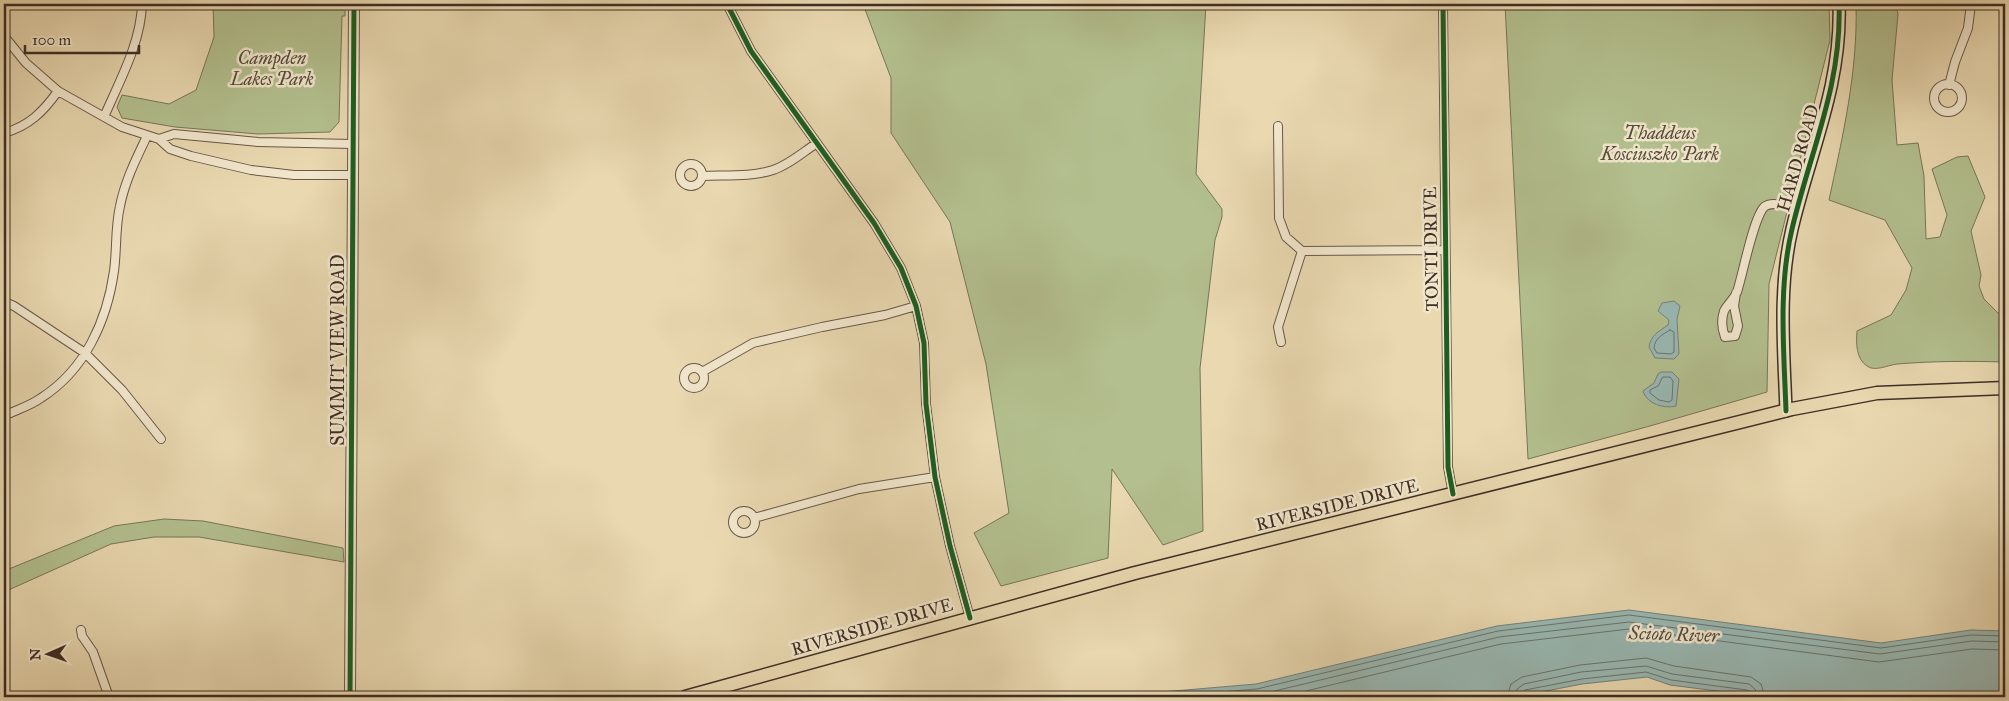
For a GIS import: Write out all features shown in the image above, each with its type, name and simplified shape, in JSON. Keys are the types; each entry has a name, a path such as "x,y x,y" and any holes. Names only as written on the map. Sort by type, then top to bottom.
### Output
{"main road":[{"name":"HARD ROAD","path":"1786,411 1784,281 1792,230 1834,81 1840,36 1839,4"},
{"name":"RIVERSIDE DRIVE","path":"684,697 1135,573 1786,411 1877,393 2005,388"}],"street":[{"path":"104,117 132,51 139,28 142,4"},
{"name":"SUMMIT VIEW ROAD","path":"350,697 354,4"},
{"path":"727,4 751,51 874,222 901,268 916,306 924,343 926,404 934,477 950,546 970,618"},
{"name":"TONTI DRIVE","path":"1443,4 1444,250 1448,466 1453,494"},
{"path":"1949,84 1968,28 1971,4"},
{"path":"4,36 26,63 58,91 122,127 147,136 159,138 174,134 258,142 353,144"},
{"path":"4,133 20,128 33,120 45,109 58,91"},
{"path":"1278,126 1280,218 1286,237 1302,251 1444,250"},
{"path":"4,416 41,399 66,379 86,353 101,326 109,300 120,206 130,171 147,136"},
{"path":"159,138 170,149 184,154 251,170 294,175 353,175"},
{"path":"703,176 752,174 773,170 793,160 817,143"},
{"path":"1736,294 1730,305 1724,309 1722,329 1725,337 1735,336 1738,326 1734,306 1736,294 1749,246 1765,207 1774,204 1798,209"},
{"path":"1281,342 1278,327 1302,251"},
{"path":"4,302 14,306 86,353 122,390 161,438"},
{"path":"702,372 753,343 885,315 916,306"},
{"path":"754,518 859,489 934,477"},
{"path":"81,630 82,636 93,652 109,697"}],"green space":[{"name":"Campden Lakes Park","path":"213,4 345,4 345,16 342,16 339,122 330,132 258,134 175,127 122,118 117,107 122,95 169,104 196,90 214,37"},
{"path":"863,4 1206,4 1196,174 1222,209 1222,217 1215,240 1200,368 1203,531 1163,545 1112,469 1108,558 1001,586 974,533 1009,513 986,364 950,222 891,133 891,78"},
{"name":"Thaddeus Kosciuszko Park","path":"1505,4 1829,4 1830,40 1769,284 1767,392 1528,459"},
{"path":"1856,4 1896,4 1898,14 1892,80 1897,145 1918,143 1924,176 1926,239 1940,237 1947,215 1932,169 1957,157 1968,156 1985,197 1971,231 1981,275 1979,286 1984,299 1998,313 2005,316 2005,362 1924,362 1870,368 1863,363 1859,355 1857,331 1891,315 1906,290 1912,268 1885,220 1829,200 1849,103 1855,54"},
{"path":"164,519 203,521 343,548 344,562 199,537 154,537 111,544 4,592 4,571 114,526"}],"water":[{"path":"1674,301 1680,306 1677,319 1679,354 1674,359 1655,358 1649,347 1651,339 1668,325 1669,320 1658,311 1662,303"},
{"path":"1661,372 1672,372 1679,379 1676,406 1661,406 1645,396 1643,391 1654,383"},
{"name":"Scioto River","path":"1629,610 1881,643 1971,630 2005,631 2005,697 1764,697 1670,685 1647,677 1582,684 1515,697 1138,697 1162,692 1256,684 1497,626"}],"cycle path":[{"path":"350,697 354,4"},
{"path":"727,4 751,51 874,223 901,268 916,306 924,343 926,404 935,477 950,546 970,618"},
{"path":"1443,4 1448,467 1453,494"},
{"path":"1786,411 1783,343 1785,274 1792,229 1830,90 1839,34 1839,4"}]}
